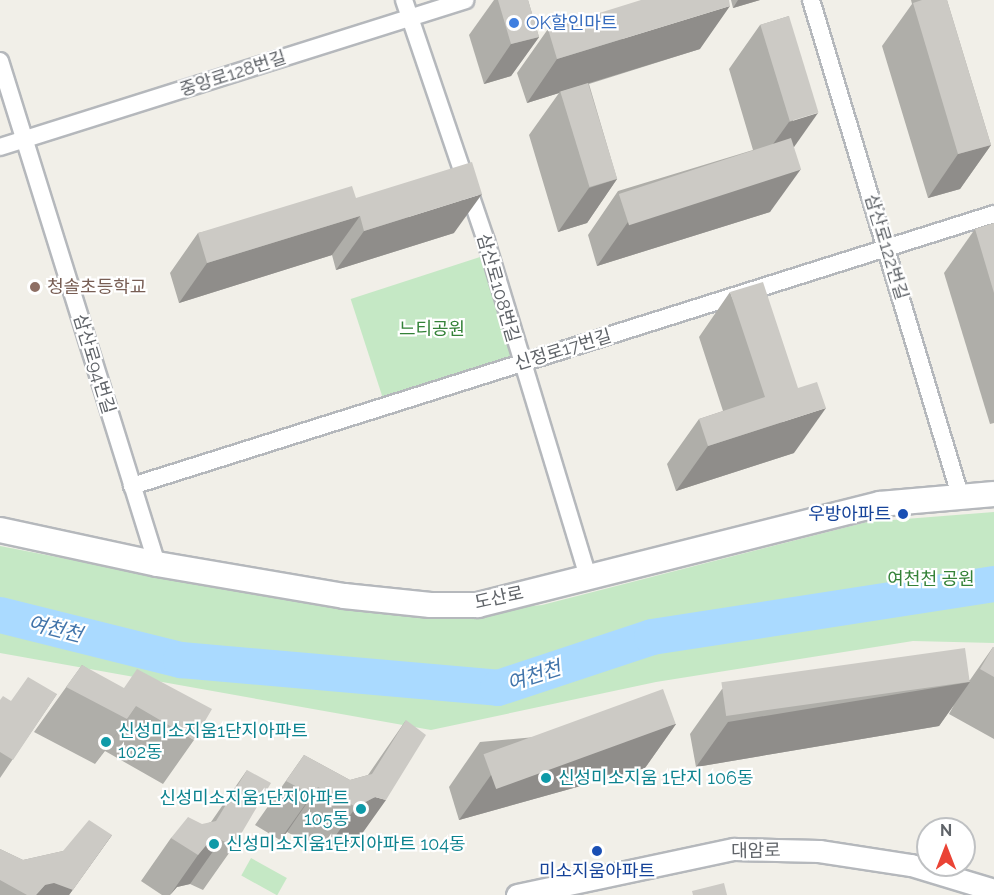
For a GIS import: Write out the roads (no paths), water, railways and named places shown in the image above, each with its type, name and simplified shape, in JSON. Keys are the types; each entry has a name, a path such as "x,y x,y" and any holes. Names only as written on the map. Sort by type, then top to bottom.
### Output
{"main road":[{"name":"도산로","path":"0,530 157,564 344,596 431,605 478,605 880,504 960,495 994,494"}],"street":[{"name":"삼산로108번길","path":"404,0 486,241 520,363 588,577"},
{"name":"중앙로128번길","path":"0,147 465,0"},
{"name":"삼산로122번길","path":"811,0 960,495"},
{"name":"삼산로94번길","path":"0,61 157,564"},
{"name":"신정로17번길","path":"132,486 994,214"},
{"name":"대암로","path":"517,895 734,849 819,851 911,865 994,890"}],"waterway":[{"name":"여천천","path":"0,615 181,660 498,688 652,637 994,584"}],"place":[{"name":"OK할인마트","path":"514,23"},
{"name":"청솔초등학교","path":"35,287"},
{"name":"우방아파트","path":"903,514"},
{"name":"신성미소지움1단지아파트 102동","path":"106,742"},
{"name":"신성미소지움 1단지 106동","path":"546,778"},
{"name":"신성미소지움1단지아파트 105동","path":"361,809"},
{"name":"신성미소지움1단지아파트 104동","path":"214,844"},
{"name":"미소지움아파트","path":"597,851"}],"park label":[{"name":"느티공원","path":"432,329"},
{"name":"여천천 공원","path":"931,579"}]}
